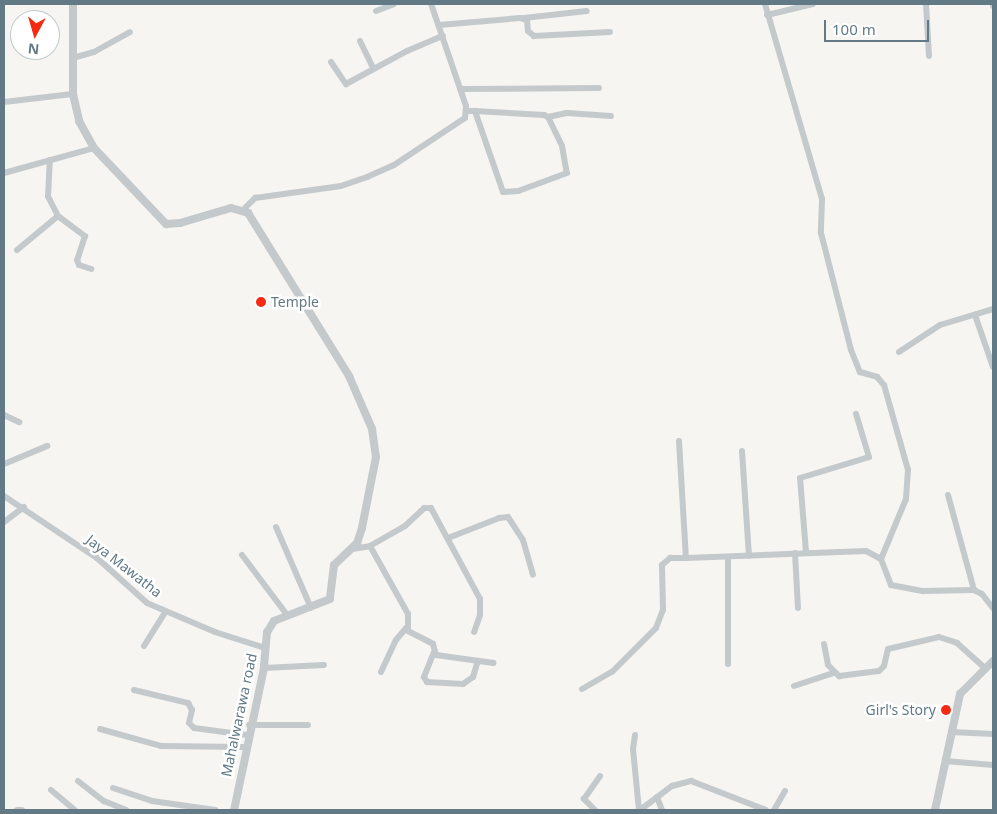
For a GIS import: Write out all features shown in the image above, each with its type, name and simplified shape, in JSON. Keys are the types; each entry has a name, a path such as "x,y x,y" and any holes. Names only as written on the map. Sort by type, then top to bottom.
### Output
{"street":[{"path":"73,4 73,94 79,121 94,148 166,224 180,223 231,208 244,209 255,198 341,186 367,177 432,142 465,118 467,110 431,4"},
{"path":"376,11 394,4"},
{"path":"765,4 822,199 821,233 851,350 860,372 877,377 884,385 904,455 908,492 881,559"},
{"path":"767,15 813,4"},
{"path":"926,4 929,56"},
{"path":"439,25 586,11"},
{"path":"524,18 530,34 534,36 610,32"},
{"path":"73,58 94,52 130,32"},
{"path":"331,62 346,84 373,68 443,36"},
{"path":"360,41 373,68"},
{"path":"460,89 599,88"},
{"path":"4,102 73,94"},
{"path":"467,110 548,117 567,113 612,116"},
{"path":"475,111 501,190 505,194 567,173 562,146 548,117"},
{"path":"4,172 94,148"},
{"path":"50,160 48,196 58,216 85,236 78,260 79,265 90,269"},
{"name":"Mahalwarawa road","path":"234,810 249,725 264,668 269,626 330,599 334,565 352,549 359,538 374,470 375,445 369,416 349,376 244,209"},
{"path":"17,250 58,216"},
{"path":"899,352 940,325 993,309"},
{"path":"975,315 993,367"},
{"path":"806,552 800,478 869,457 856,414"},
{"path":"4,415 19,422"},
{"path":"679,441 686,558"},
{"path":"4,464 47,446"},
{"path":"742,450 749,556"},
{"path":"948,495 974,590"},
{"name":"Jaya Mawatha","path":"4,496 24,507 97,558 147,603 165,612 265,648"},
{"path":"4,522 24,507"},
{"path":"352,549 370,546 406,526 428,507 434,511 480,599 480,615 474,632"},
{"path":"448,538 499,518 508,517 523,540 533,575"},
{"path":"276,527 311,608"},
{"path":"370,546 408,614 406,628 396,640 382,672"},
{"path":"582,688 612,672 656,628 663,610 662,565 670,558 728,557 855,550 875,554 881,559 892,585 923,591 974,590 982,594 993,608"},
{"path":"795,553 798,608"},
{"path":"242,555 288,616"},
{"path":"728,557 728,664"},
{"path":"144,646 165,612"},
{"path":"406,628 433,644 434,652 424,677 427,682 463,684 473,677 478,661"},
{"path":"794,686 833,673 839,676 879,671 884,666 888,649 939,637 957,643 986,669"},
{"path":"824,644 833,673"},
{"path":"434,652 438,656 493,663"},
{"path":"935,810 960,694 993,661"},
{"path":"264,668 324,665"},
{"path":"134,690 188,703 192,710 189,722 194,728 247,735"},
{"path":"249,725 308,725"},
{"path":"100,729 161,746 245,747"},
{"path":"951,732 993,734"},
{"path":"635,735 633,749 640,810"},
{"path":"945,761 993,765"},
{"path":"596,810 584,799 600,776"},
{"path":"78,781 104,801 126,810"},
{"path":"640,810 672,786 691,781 766,810"},
{"path":"113,788 161,802 215,810"},
{"path":"50,790 75,810"},
{"path":"774,810 785,791"},
{"path":"657,796 662,810"},
{"path":"17,810 22,810"}],"place":[{"name":"Temple","path":"261,302"},
{"name":"Girl's Story","path":"946,710"}]}
